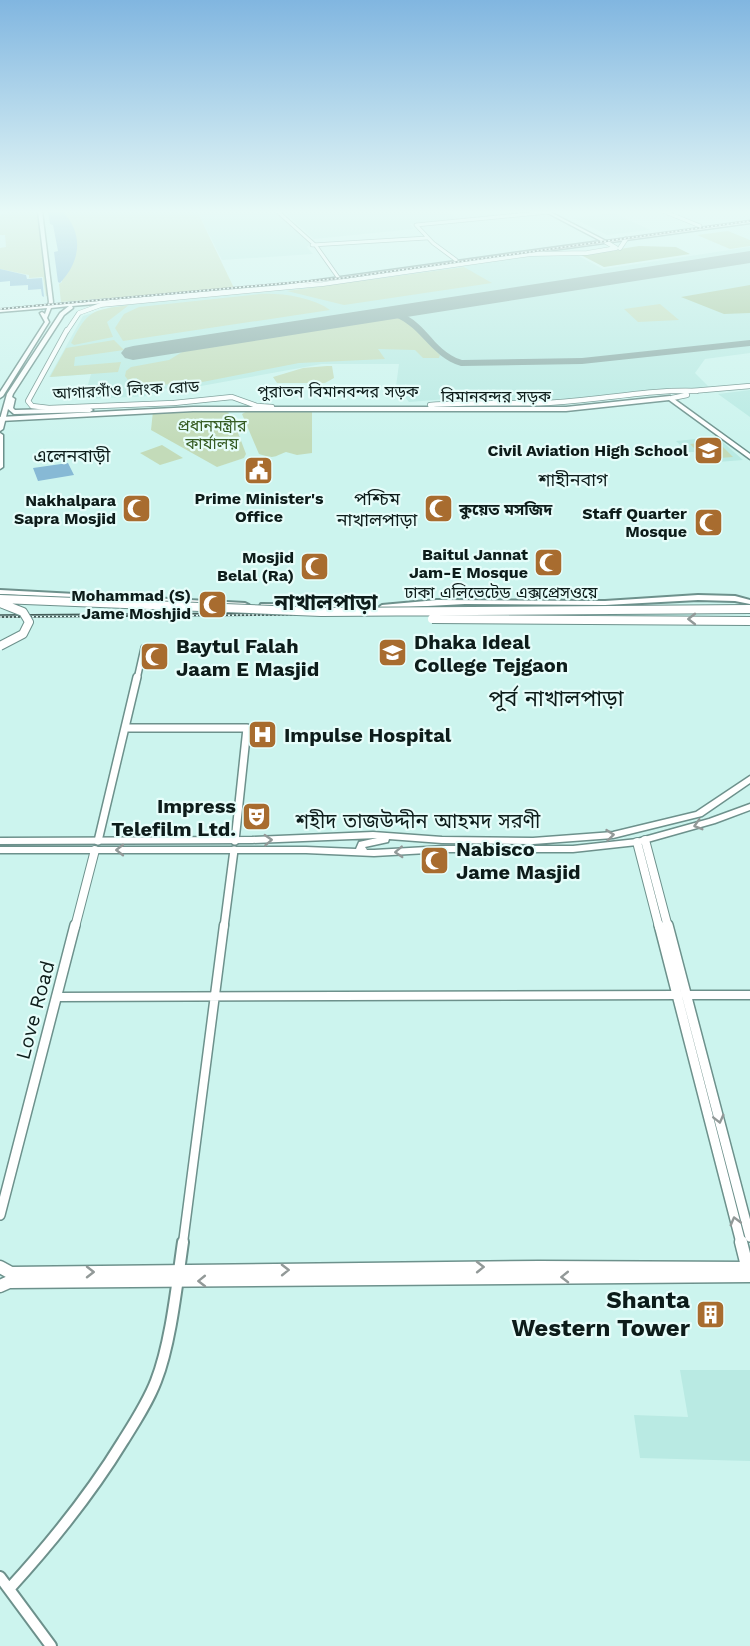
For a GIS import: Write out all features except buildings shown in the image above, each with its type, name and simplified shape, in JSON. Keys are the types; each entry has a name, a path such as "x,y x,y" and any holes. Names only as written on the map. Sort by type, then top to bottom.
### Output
{"highway":[{"name":"ঢাকা এলিভেটেড এক্সপ্রেসওয়ে","path":"0,592 246,605 382,608 750,606"},
{"name":"ঢাকা এলিভেটেড এক্সপ্রেসওয়ে","path":"0,601 321,612 750,606"},
{"path":"0,601 23,612 29,622 23,634 0,646"},
{"path":"321,612 434,619 750,621"}],"main road":[{"path":"52,288 54,306 62,314"},
{"path":"0,310 238,288"},
{"path":"0,310 73,306 244,288"},
{"path":"87,310 118,303 282,288"},
{"path":"87,310 116,305 295,288"},
{"path":"0,396 44,330 47,322 46,316 54,306"},
{"path":"0,429 8,399 15,386 62,314 73,306"},
{"path":"34,309 46,316"},
{"name":"আগারগাঁও লিংক রোড","path":"87,310 79,317 36,389 33,396 35,403 49,406 167,402 232,395 263,405"},
{"name":"আগারগাঁও লিংক রোড","path":"87,310 75,316 28,398 30,405 49,408 182,402 232,397 250,406"},
{"path":"15,386 10,407 14,412 90,410"},
{"path":"430,405 468,402 545,404 657,394 674,390 697,391 750,386"},
{"path":"657,394 676,396 750,386"},
{"path":"676,396 697,391"},
{"path":"676,396 750,450"},
{"path":"676,396 750,457"},
{"name":"পুরাতন বিমানবন্দর সড়ক","path":"250,406 552,406 676,396"},
{"name":"বিমানবন্দর সড়ক","path":"2,417 250,406 320,409 415,407 566,409 676,396"},
{"name":"পুরাতন বিমানবন্দর সড়ক","path":"2,417 90,410 231,407"},
{"path":"0,429 9,420 21,417"},
{"path":"0,435 0,466"},
{"name":"শহীদ তাজউদ্দীন আহমদ সরণী","path":"235,845 373,835 524,841 625,833 699,814 745,787 750,779"},
{"path":"0,841 96,845 235,845 365,852 445,849 573,849 641,841 748,806"},
{"path":"306,850 330,846 331,840 324,837"},
{"path":"365,852 360,848 362,844 400,837"},
{"path":"641,841 750,1237"},
{"path":"0,850 96,845"},
{"name":"Love Road","path":"0,1215 96,845"},
{"path":"0,1267 7,1280 178,1276 749,1273 682,995"}],"street":[{"path":"96,845 144,648"},
{"path":"9,1589 52,1542 78,1509 136,1419 156,1381 164,1352 178,1276 235,845 247,728 125,728"},
{"path":"58,997 750,995"},
{"path":"0,1577 51,1646"}],"shaded area":[{"path":"28,288 43,288 44,297 41,289 28,290"},
{"path":"309,288 750,288 750,353 705,359 695,373 710,388 684,390 668,388 662,391 542,402 502,402 485,396 409,402 396,386 399,364 322,364 190,388 154,389 152,396 84,399 91,374 49,377 83,316 116,306"},
{"path":"750,390 750,417 718,394"},
{"name":"Civil Aviation High School","path":"717,437 743,460 705,463 694,452 688,452 676,441"},
{"path":"68,463 74,475 38,481 33,468"},
{"path":"680,1370 750,1370 750,1461 640,1458 634,1415 688,1417"}],"green space":[{"path":"59,288 234,288 61,302"},
{"path":"311,288 460,288 344,305 287,291"},
{"path":"734,288 750,288 750,313 724,314 681,297"},
{"path":"260,294 296,297 315,302 330,310 123,341 115,328 124,314 139,307"},
{"path":"660,304 679,320 638,322 624,309"},
{"path":"129,305 107,322 113,337 74,345 71,343 82,324 92,313"},
{"path":"394,317 404,318 440,355 439,358 423,358 415,350 378,349 385,359 299,363 187,385 147,384 137,381 137,378 128,380 125,376 126,371 131,367 169,360 187,349"},
{"path":"114,340 124,350 75,357 74,366 121,362 118,372 50,377 66,348"},
{"path":"332,366 334,378 325,383 277,383 273,377 303,368"},
{"name":"প্রধানমন্ত্রীর কার্যালয়","path":"251,409 312,410 312,453 297,455 286,452 271,457 259,454 242,414"},
{"name":"প্রধানমন্ত্রীর কার্যালয়","path":"227,410 246,454 244,458 217,467 151,430 153,411"},
{"path":"717,441 733,457 705,459 690,444"},
{"path":"162,445 183,458 160,465 140,453"}],"taxiway":[{"path":"391,313 402,315 411,321 442,354 461,363 582,361 750,343"}],"runway":[{"path":"133,353 552,288"}],"tram line":[{"path":"0,615 750,609"}],"railway":[{"path":"0,309 234,288"},
{"path":"0,617 750,611"}],"place":[{"name":"Civil Aviation High School","path":"709,450"},
{"name":"Prime Minister's Office","path":"259,470"},
{"name":"Nakhalpara Sapra Mosjid","path":"137,509"},
{"name":"কুয়েত মসজিদ","path":"438,509"},
{"name":"Staff Quarter Mosque","path":"708,522"},
{"name":"Baitul Jannat Jam-E Mosque","path":"549,563"},
{"name":"Mosjid Belal (Ra)","path":"315,566"},
{"name":"Mohammad (S) Jame Moshjid","path":"212,604"},
{"name":"Dhaka Ideal College Tejgaon","path":"393,653"},
{"name":"Baytul Falah Jaam E Masjid","path":"155,657"},
{"name":"Impulse Hospital","path":"263,735"},
{"name":"Impress Telefilm Ltd.","path":"257,817"},
{"name":"Nabisco Jame Masjid","path":"435,860"},
{"name":"Shanta Western Tower","path":"711,1314"}],"district":[{"name":"এলেনবাড়ী","path":"72,455"},
{"name":"শাহীনবাগ","path":"573,479"},
{"name":"পশ্চিম নাখালপাড়া","path":"377,508"},
{"name":"নাখালপাড়া","path":"326,602"},
{"name":"পূর্ব নাখালপাড়া","path":"556,698"}]}
